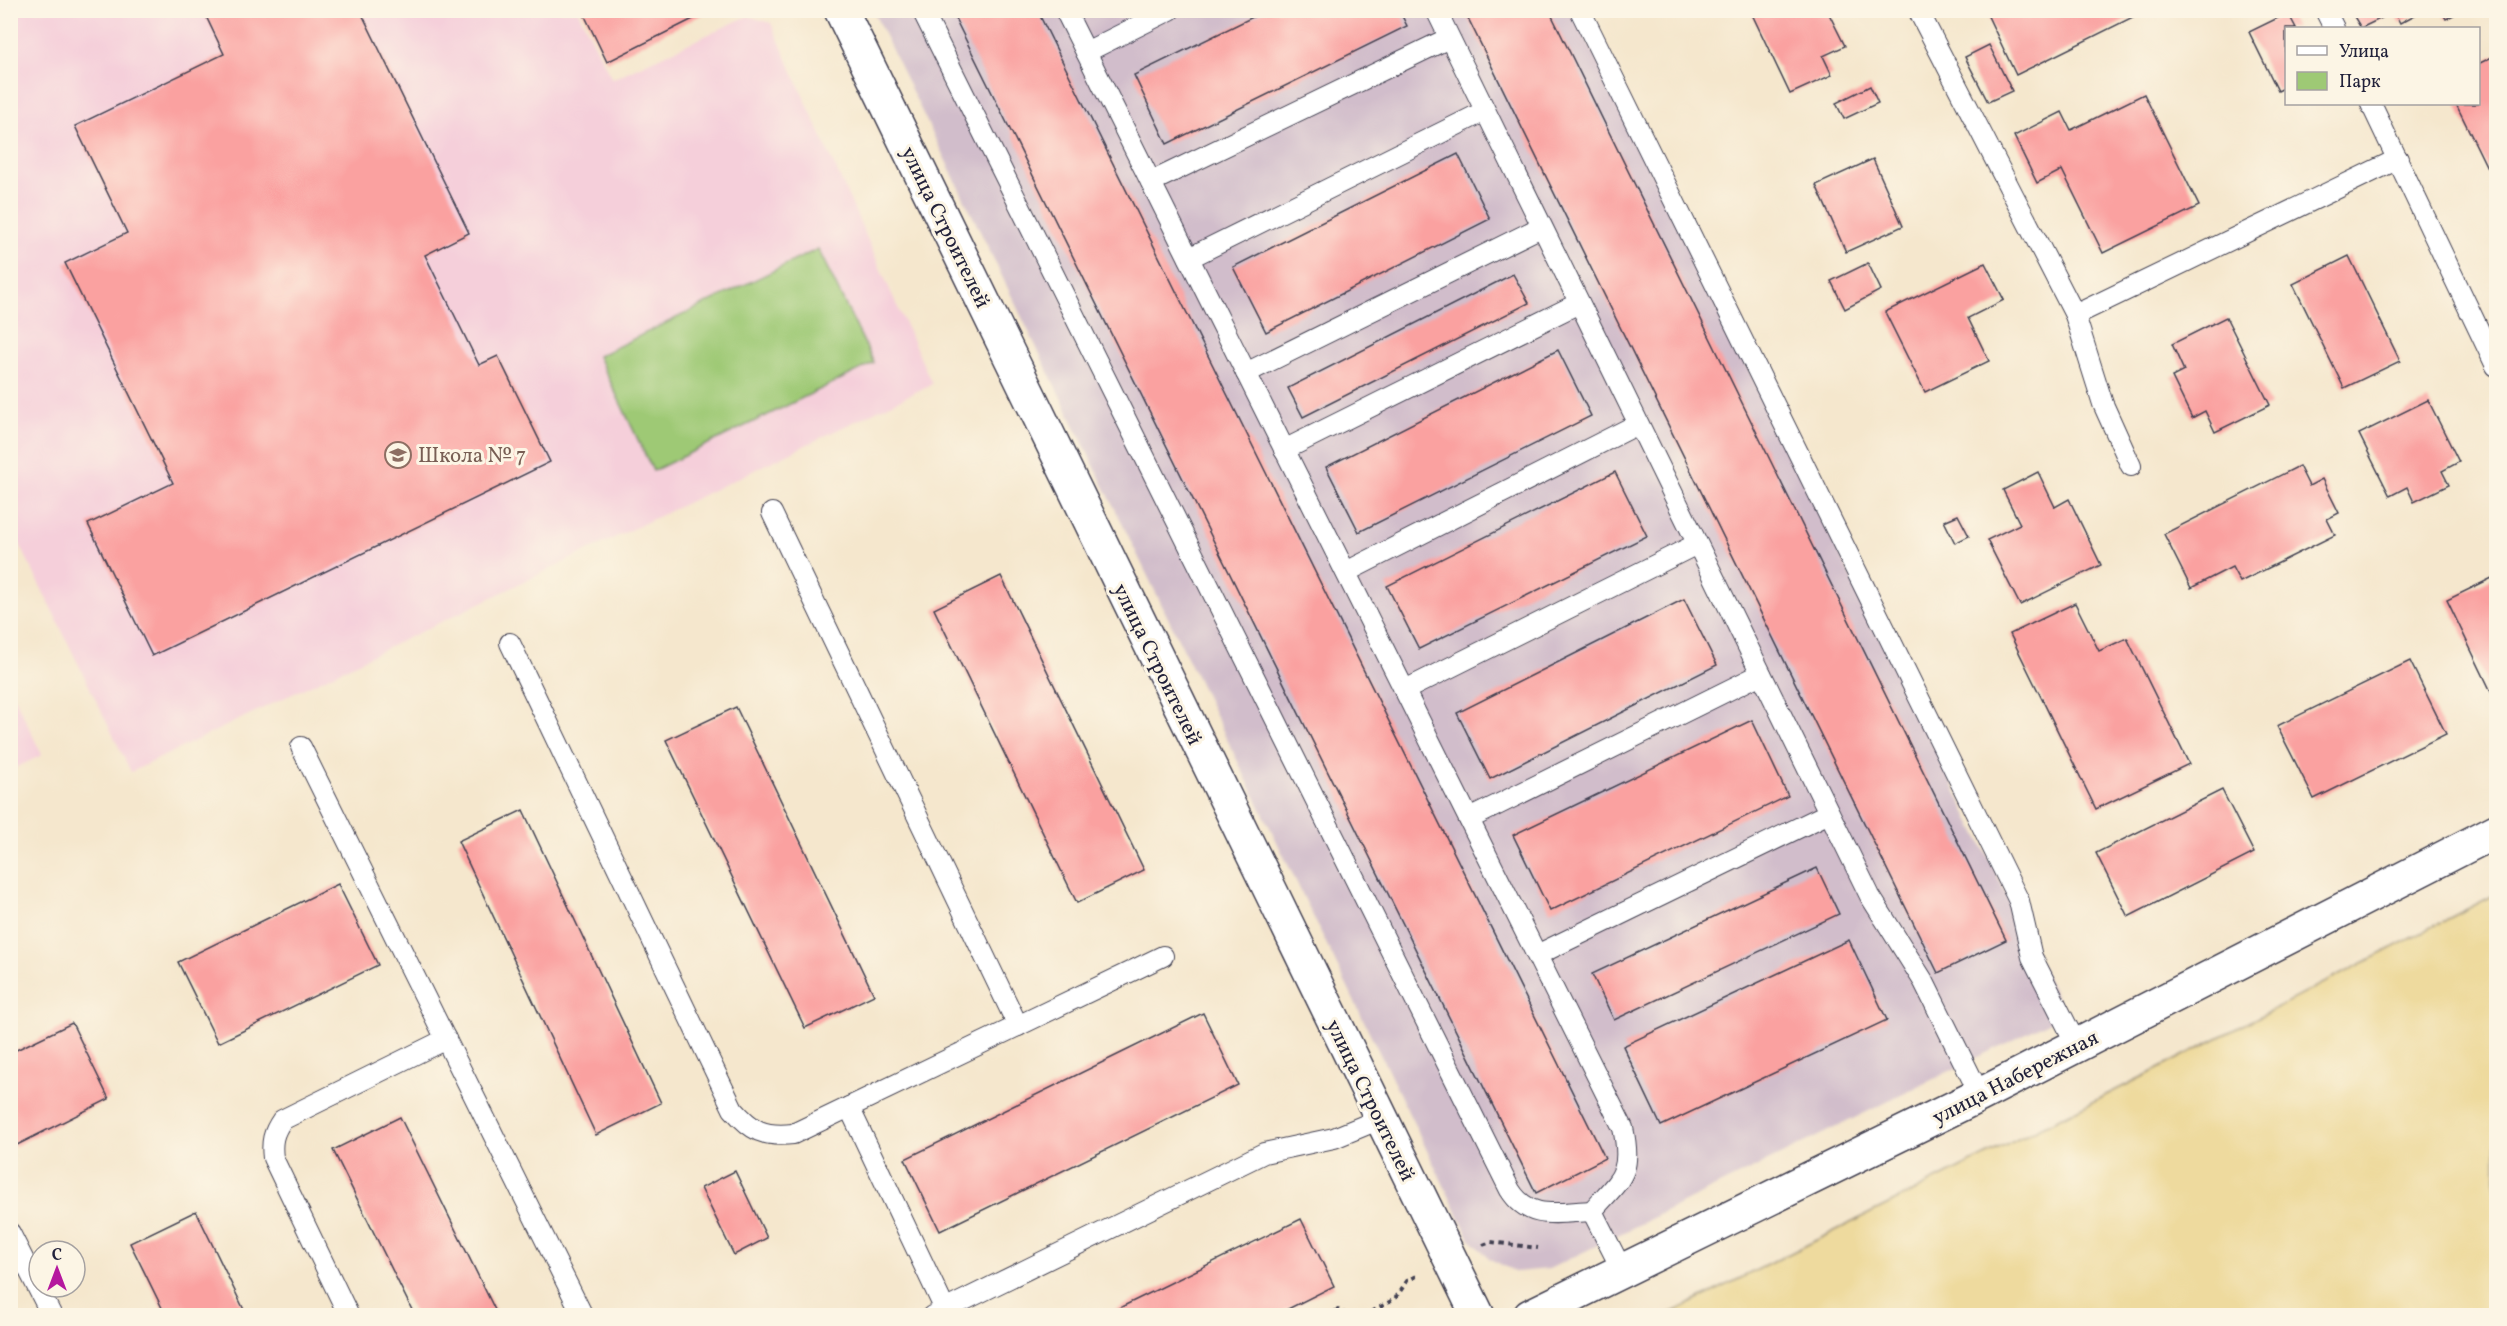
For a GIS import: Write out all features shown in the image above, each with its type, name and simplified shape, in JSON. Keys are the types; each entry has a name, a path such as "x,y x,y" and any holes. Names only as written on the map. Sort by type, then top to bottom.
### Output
{"street":[{"name":"улица Строителей","path":"840,10 1478,1316"},
{"name":"улица Набережная","path":"1530,1316 1980,1095 2496,831"}],"lane":[{"path":"922,10 1510,1190 1519,1205 1540,1213 1592,1211 1624,1174 1628,1159 1623,1128 1065,10"},
{"path":"1086,52 1170,10"},
{"path":"1436,10 1869,896 1924,982 1980,1095"},
{"path":"1581,10 2019,901 2032,957 2077,1046"},
{"path":"1918,10 2075,315 2103,404 2131,466"},
{"path":"2325,10 2334,27"},
{"path":"1151,182 1449,38"},
{"path":"2371,105 2496,366"},
{"path":"1189,258 1485,111"},
{"path":"2075,315 2398,159"},
{"path":"1246,373 1542,227"},
{"path":"1284,450 1579,303"},
{"path":"1346,572 1638,424"},
{"path":"772,513 1018,1026"},
{"path":"1405,690 1697,544"},
{"path":"510,643 733,1109 749,1127 773,1136 793,1134 1163,956"},
{"path":"1469,819 1761,674"},
{"path":"301,747 583,1316"},
{"path":"1537,955 1830,813"},
{"path":"349,1316 273,1158 271,1143 275,1130 282,1120 446,1039"},
{"path":"849,1107 942,1313 1264,1153 1334,1138 1380,1119"},
{"path":"1592,1211 1622,1270"},
{"path":"10,1233 52,1316"}],"path":[{"path":"1328,1316 1338,1310 1351,1316"}],"shaded area":[{"name":"Школа № 7","path":"11,11 578,11 612,79 748,16 771,23 932,384 131,772 11,526"},
{"path":"873,11 1573,11 2065,1014 1549,1269 1516,1272 1490,1259 1470,1239"},
{"path":"11,690 42,755 10,770"}],"green space":[{"path":"818,249 874,363 653,471 598,356"}],"sand":[{"path":"2496,894 2496,1315 1667,1315 2156,1070"}],"building":[{"path":"203,10 360,10 469,233 425,255 479,365 498,356 550,462 152,656 88,524 173,483 65,263 127,233 75,126 224,54"},
{"path":"582,10 704,10 705,13 607,62"},
{"path":"951,10 1037,10 1605,1158 1536,1193"},
{"path":"1267,10 1399,10 1407,26 1167,144 1134,75"},
{"path":"1464,10 1549,10 2006,940 1938,973"},
{"path":"1750,10 1827,10 1845,46 1823,56 1832,75 1790,94"},
{"path":"1985,10 2130,10 2133,17 2016,75"},
{"path":"2350,10 2424,10 2400,23 2394,12 2360,27"},
{"path":"2441,10 2463,10 2446,19"},
{"path":"2288,13 2295,27 2285,27 2285,88 2278,91 2249,32"},
{"path":"1989,45 2012,91 1988,102 1965,57"},
{"path":"2496,55 2496,186 2456,105 2480,105 2480,63"},
{"path":"1870,86 1878,103 1844,119 1836,103"},
{"path":"2144,94 2199,206 2103,253 2062,170 2037,183 2014,136 2062,112 2071,130"},
{"path":"1458,154 1490,219 1266,332 1233,267"},
{"path":"1873,159 1903,226 1846,252 1816,185"},
{"path":"2349,256 2400,361 2344,388 2293,284"},
{"path":"1868,263 1881,290 1845,309 1831,281"},
{"path":"1985,263 2004,300 1968,318 1989,361 1925,392 1885,312"},
{"path":"1513,274 1529,303 1303,417 1288,388"},
{"path":"2226,317 2270,405 2215,432 2205,411 2192,418 2172,377 2184,371 2172,344"},
{"path":"1558,350 1591,416 1359,532 1326,467"},
{"path":"2428,400 2459,462 2442,471 2449,485 2414,502 2407,487 2390,496 2359,434"},
{"path":"2299,466 2309,486 2322,479 2339,513 2327,519 2335,535 2240,582 2232,567 2191,588 2164,534"},
{"path":"1615,472 1647,536 1419,649 1387,586"},
{"path":"2038,472 2055,507 2069,499 2101,565 2020,605 1987,540 2020,524 2003,490"},
{"path":"1958,515 1969,536 1955,543 1944,521"},
{"path":"1001,576 1144,870 1077,903 934,609"},
{"path":"2496,576 2496,702 2447,600"},
{"path":"1684,599 1717,665 1490,779 1457,713"},
{"path":"2075,603 2099,651 2127,638 2189,764 2096,809 2010,634"},
{"path":"2410,661 2446,734 2314,799 2277,726"},
{"path":"736,707 874,995 805,1028 666,740"},
{"path":"1752,720 1788,796 1550,911 1513,835"},
{"path":"2222,790 2254,853 2128,917 2096,853"},
{"path":"523,810 661,1103 596,1135 458,841"},
{"path":"1817,868 1839,914 1614,1020 1592,974"},
{"path":"338,884 378,965 218,1043 178,962"},
{"path":"1849,940 1887,1020 1661,1126 1623,1046"},
{"path":"1203,1013 1238,1085 940,1231 905,1159"},
{"path":"72,1023 109,1099 15,1146 10,1137 10,1053"},
{"path":"400,1117 498,1316 415,1316 333,1150"},
{"path":"735,1171 767,1238 734,1255 701,1188"},
{"path":"196,1211 247,1316 166,1316 130,1243"},
{"path":"1301,1219 1334,1286 1274,1316 1103,1316"}],"place":[{"name":"Школа № 7","path":"398,455"}]}
